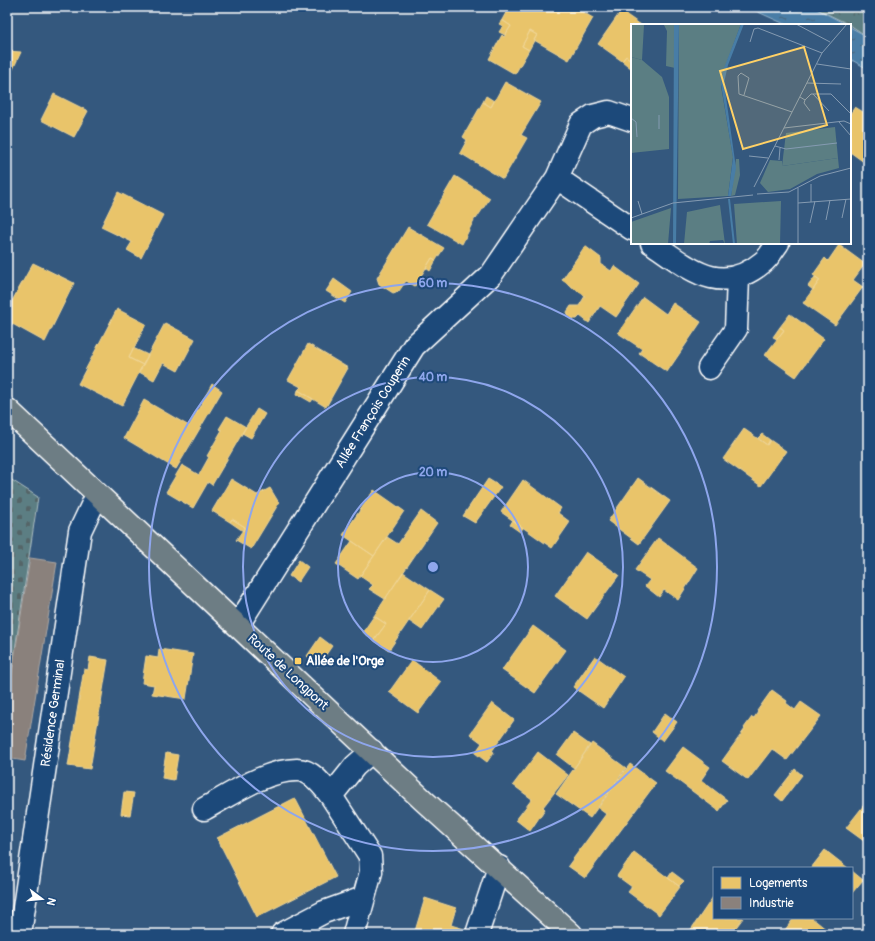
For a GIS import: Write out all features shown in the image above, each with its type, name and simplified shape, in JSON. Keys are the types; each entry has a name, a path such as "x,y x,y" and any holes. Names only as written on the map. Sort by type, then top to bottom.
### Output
{"main road":[{"name":"Route de Longpont","path":"7,409 423,800 499,867 571,934"}],"street":[{"name":"Allée François Couperin","path":"238,625 414,346 491,275 557,178 581,124 593,116 609,112 631,120"},
{"path":"557,178 631,228"},
{"path":"653,244 690,269 716,280 738,278 764,262 777,244"},
{"path":"709,368 736,329 738,278"},
{"name":"Résidence Germinal","path":"20,934 80,531 97,495"},
{"path":"331,796 355,766 372,751"},
{"path":"204,809 268,776 299,770 318,779 331,796 370,856 371,872 354,934"},
{"path":"477,934 499,867"},
{"path":"282,934 324,912 363,898"}],"green space":[{"path":"813,7 868,7 868,37 851,26 851,24 848,24"},
{"path":"7,477 38,497 7,703"}],"water":[{"path":"747,7 813,7 845,24 785,24"},
{"path":"851,28 868,37 868,69 851,60"}],"building: Logements":[{"path":"509,7 574,7 593,18 569,60 534,40 537,35 530,31 522,46 529,50 515,74 489,59 502,35 504,37 511,26 502,20"},
{"path":"621,11 640,24 631,24 631,60 626,56 622,61 598,44"},
{"path":"502,20 511,26 505,35 499,32 503,26 499,24"},
{"path":"530,31 537,35 529,50 522,46"},
{"path":"7,51 21,52 7,82"},
{"path":"626,56 631,60 631,68 622,61"},
{"path":"505,82 541,102 521,135 527,138 503,179 460,153 467,140 463,137 483,102 491,107"},
{"path":"54,94 88,111 74,137 41,120"},
{"path":"486,96 494,101 491,107 483,102"},
{"path":"855,107 868,115 868,165 851,153 851,113"},
{"path":"455,176 490,198 476,219 475,218 462,244 427,224"},
{"path":"118,192 163,215 141,258 127,250 132,242 101,227"},
{"path":"408,227 444,248 436,260 432,258 415,286 406,281 399,291 393,293 379,284 377,278"},
{"path":"839,245 865,264 853,280 863,287 835,325 803,303 820,280 813,275 825,258 828,261"},
{"path":"585,246 601,258 601,264 611,271 614,266 639,284 616,317 600,306 589,323 580,316 577,319 570,319 567,312 571,306 579,306 585,296 562,280"},
{"path":"432,258 436,260 430,271 426,268"},
{"path":"33,263 74,283 45,342 7,321 7,310"},
{"path":"815,277 820,280 813,290 808,286"},
{"path":"334,279 352,292 345,303 326,291"},
{"path":"643,297 666,314 673,303 701,322 667,372 639,353 642,349 618,333"},
{"path":"117,309 146,324 129,358 143,365 122,406 78,384"},
{"path":"790,314 824,339 796,377 765,355 784,330 780,327"},
{"path":"165,323 195,339 178,371 163,363 154,380 139,372"},
{"path":"780,327 784,330 777,339 773,337"},
{"path":"308,344 348,368 326,407 298,390 301,387 288,380"},
{"path":"133,348 148,355 143,365 129,358"},
{"path":"212,384 222,391 176,469 124,438 144,400 189,426"},
{"path":"298,390 313,399 311,402 297,394"},
{"path":"257,409 265,414 251,438 242,433"},
{"path":"227,416 246,427 212,485 208,482 193,508 166,492 182,465 199,475 209,457 207,456 222,430 219,429"},
{"path":"744,429 767,445 770,440 786,451 761,486 723,459"},
{"path":"762,434 770,440 767,445 758,438"},
{"path":"638,478 670,501 639,544 608,521"},
{"path":"231,479 257,495 270,488 279,503 251,549 236,540 245,527 232,519 230,522 212,511"},
{"path":"488,479 501,487 475,523 463,516"},
{"path":"523,480 561,508 558,513 570,522 552,548 501,512"},
{"path":"374,490 404,511 374,556 343,535"},
{"path":"421,511 437,523 385,599 369,589 373,585 360,576 387,537 398,544"},
{"path":"232,519 245,527 243,531 230,522"},
{"path":"513,520 523,528 520,532 510,525"},
{"path":"658,538 698,568 678,600 664,590 659,597 645,586 650,580 635,570"},
{"path":"352,541 374,556 358,579 336,564"},
{"path":"586,552 619,575 587,619 555,596"},
{"path":"299,560 308,567 298,582 289,576"},
{"path":"403,572 430,590 389,650 374,640 386,624 374,616"},
{"path":"430,590 444,599 422,630 409,621"},
{"path":"374,616 386,624 374,640 363,632"},
{"path":"533,626 566,650 535,693 502,670"},
{"path":"320,637 332,646 318,666 307,656"},
{"path":"159,649 193,654 186,699 152,694 154,685 142,683 146,656 158,658"},
{"path":"595,656 624,677 603,708 573,687"},
{"path":"90,657 108,660 90,769 68,766 84,669 88,670"},
{"path":"412,660 441,682 418,713 389,692"},
{"path":"772,690 787,701 786,703 795,710 801,702 821,716 787,760 772,749 748,780 722,761 752,717 754,718 758,712 757,711"},
{"path":"492,703 514,720 492,751 494,752 487,762 475,753 482,743 470,734"},
{"path":"665,713 677,722 663,741 652,732"},
{"path":"573,733 590,745 574,768 557,755"},
{"path":"592,743 626,768 590,818 556,794"},
{"path":"683,747 710,767 701,780 727,800 719,811 665,771"},
{"path":"538,752 568,775 543,807 545,809 530,831 516,820 532,799 513,785"},
{"path":"166,753 178,755 174,780 162,778"},
{"path":"630,764 656,783 585,878 568,866 606,814 598,808"},
{"path":"795,769 802,775 782,801 775,795"},
{"path":"124,792 134,793 130,815 121,814"},
{"path":"295,798 336,877 257,917 217,838"},
{"path":"868,800 868,844 846,828"},
{"path":"825,850 847,867 812,867"},
{"path":"634,852 680,887 659,915 628,892 632,887 617,876"},
{"path":"672,872 684,881 679,886 668,878"},
{"path":"853,872 863,880 853,892"},
{"path":"713,897 713,919 742,919 731,934 688,934"},
{"path":"425,898 456,908 451,925 464,929 462,934 424,934 415,931"},
{"path":"793,919 813,919 832,934 782,934"}],"building: Industrie":[{"path":"30,558 57,562 25,761 7,758 7,704"}],"place":[{"name":"Allée de l'Orge","path":"298,661"}]}
